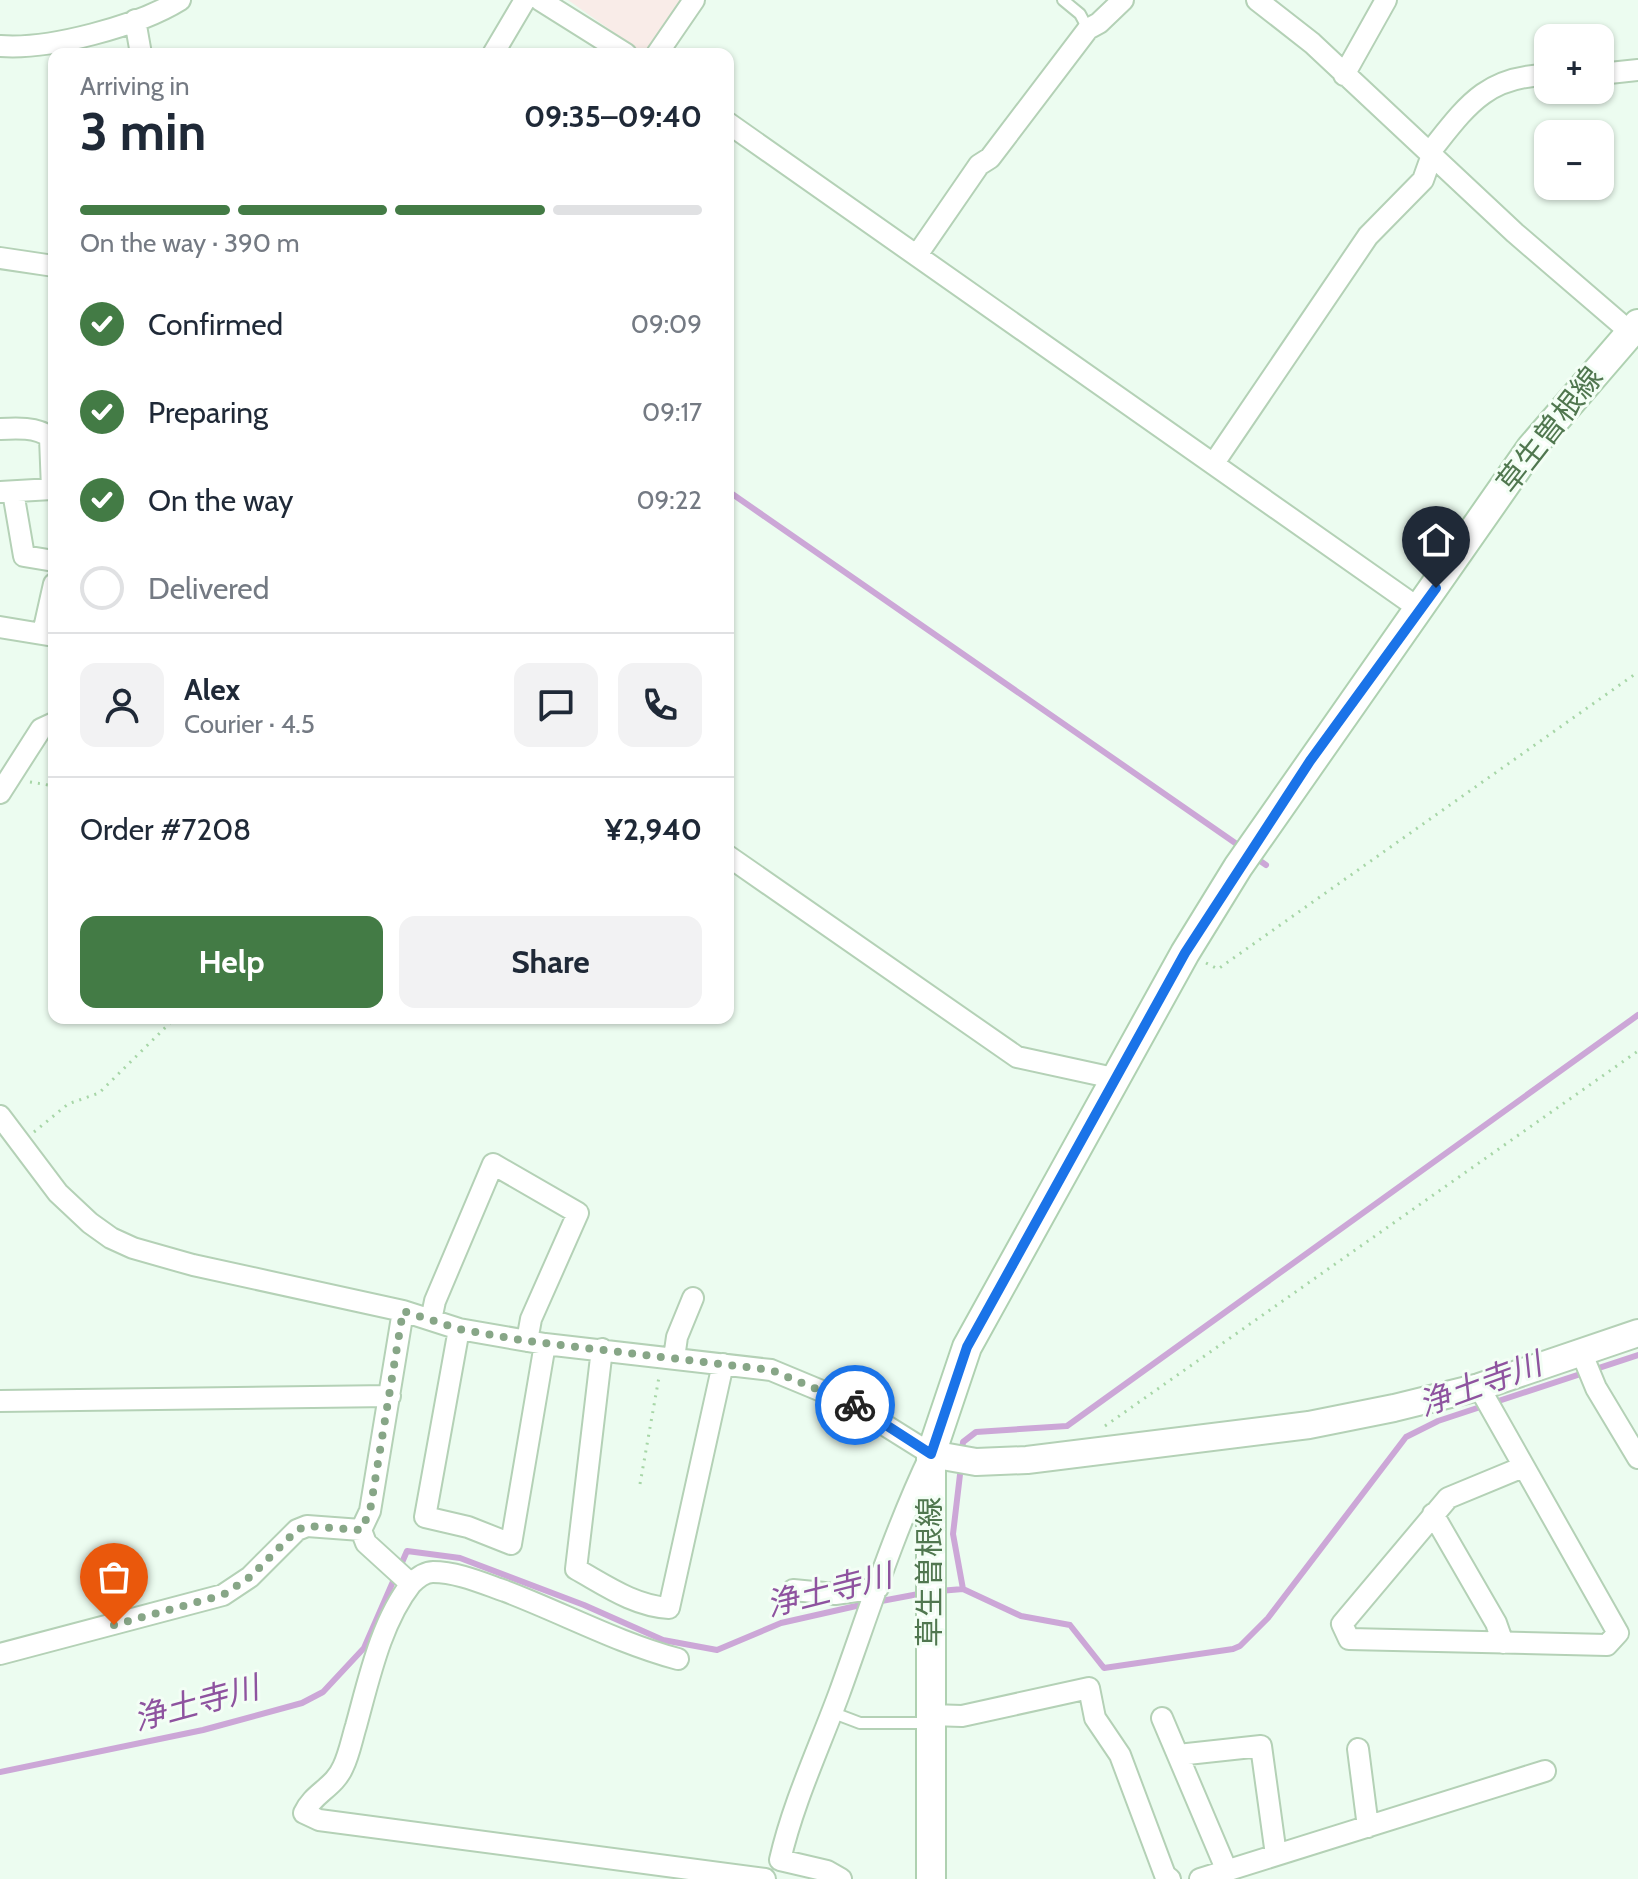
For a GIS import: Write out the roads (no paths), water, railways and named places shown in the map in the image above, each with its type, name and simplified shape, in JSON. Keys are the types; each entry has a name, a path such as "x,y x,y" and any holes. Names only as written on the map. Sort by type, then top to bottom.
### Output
{"main road":[{"name":"草生曽根線","path":"931,1879 931,1454 967,1347 1185,953 1238,867 1310,761 1421,610 1531,448 1633,327"}],"street":[{"path":"0,46 41,47 135,20 180,0"},
{"path":"497,48 525,0"},
{"path":"540,0 616,48"},
{"path":"661,48 694,0"},
{"path":"917,255 979,165 990,158 1088,29 1123,0"},
{"path":"1257,0 1312,43 1515,233 1633,327"},
{"path":"1344,75 1386,0"},
{"path":"135,20 140,48"},
{"path":"1614,73 1638,70"},
{"path":"1214,463 1368,236 1423,180 1430,154 1467,106 1491,86 1522,75 1534,75"},
{"path":"734,127 1421,610"},
{"path":"0,258 48,265"},
{"path":"0,429 45,433 48,438"},
{"path":"48,489 6,492 24,556 48,560"},
{"path":"0,627 48,635"},
{"path":"0,793 41,729 48,726"},
{"path":"734,860 1017,1057 1118,1079"},
{"path":"0,1116 58,1193 111,1238 158,1256 403,1311 459,1329 536,1342 771,1370 848,1402 931,1454 976,1462 1027,1460 1309,1425 1479,1387 1638,1333"},
{"path":"431,1320 435,1301 493,1164 578,1213 531,1319 536,1342 511,1544 468,1527 425,1517 459,1329"},
{"path":"668,1357 693,1298"},
{"path":"403,1311 370,1511 361,1530 366,1543 410,1582"},
{"path":"602,1349 576,1569 624,1596 652,1607 669,1608 723,1364"},
{"path":"1582,1354 1596,1388 1629,1424 1638,1458"},
{"path":"1479,1387 1618,1633 1607,1645 1349,1639 1342,1624 1448,1498 1523,1467"},
{"path":"0,1401 390,1396"},
{"path":"841,1879 827,1871 780,1860 789,1822 816,1759 906,1506 931,1454"},
{"path":"1433,1514 1496,1623 1503,1643"},
{"path":"0,1654 223,1595 250,1577 297,1530 307,1526 361,1530"},
{"path":"678,1659 623,1642 578,1620 469,1578 432,1572 419,1577 410,1582 402,1596 373,1666 343,1768 331,1786 310,1800 304,1813 319,1820 765,1879"},
{"path":"793,1590 835,1594 878,1589"},
{"path":"930,1719 962,1716 1089,1688 1095,1718 1120,1755 1165,1875 1170,1879"},
{"path":"1162,1718 1227,1871"},
{"path":"1178,1755 1261,1746 1276,1855"},
{"path":"1358,1749 1368,1827"},
{"path":"1200,1879 1545,1771"}],"lane":[{"path":"1063,0 1080,14 1088,29"},
{"path":"831,1712 860,1723 930,1719"}],"waterway":[{"path":"734,495 1241,847"},
{"path":"1253,856 1266,865"},
{"path":"962,1451 963,1442 976,1432 1067,1426 1638,1015"},
{"name":"浄土寺川","path":"939,1591 963,1589 1021,1616 1070,1625 1104,1668 1233,1649 1268,1618 1406,1437 1438,1421 1638,1355"},
{"path":"961,1466 953,1534 963,1589"},
{"name":"浄土寺川","path":"400,1567 407,1551 460,1558 584,1605 663,1640 717,1650 781,1623 865,1604"},
{"name":"浄土寺川","path":"0,1772 203,1730 302,1703 323,1692 364,1648 395,1577"},
{"name":"浄土寺川","path":"876,1602 924,1593"}]}
